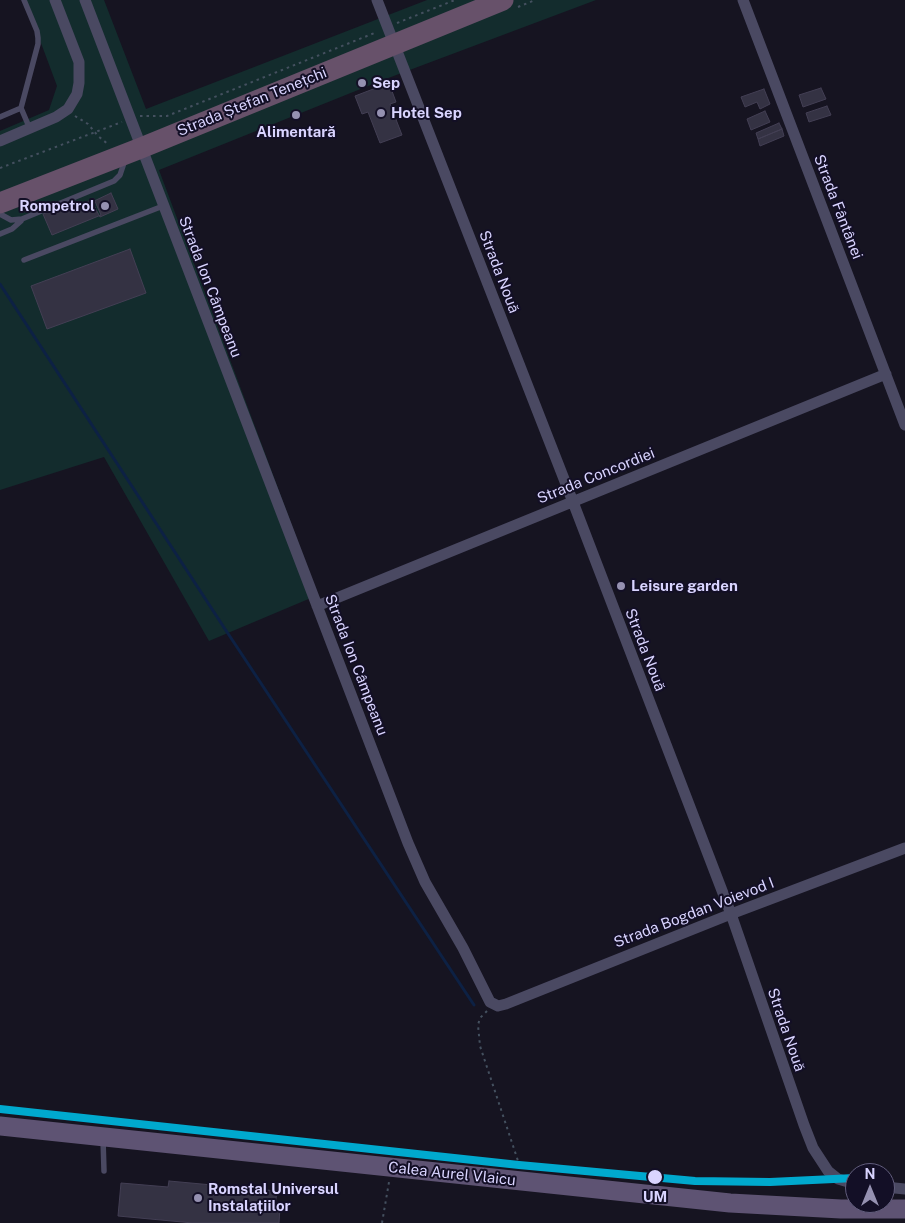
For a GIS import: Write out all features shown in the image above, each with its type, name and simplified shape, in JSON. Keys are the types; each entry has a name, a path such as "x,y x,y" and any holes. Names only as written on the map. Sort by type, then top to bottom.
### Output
{"highway":[{"name":"Strada Ștefan Tenețchi","path":"0,203 129,152 391,36 478,5 503,0"}],"main road":[{"name":"Calea Aurel Vlaicu","path":"0,1126 525,1182 771,1206 905,1210"}],"street":[{"path":"0,141 56,118 68,109 77,94 79,62 55,0"},
{"name":"Strada Ion Câmpeanu","path":"85,0 130,119 129,152 163,206 416,863 463,948 490,1002 494,1005"},
{"name":"Strada Nouă","path":"377,0 573,502 730,914 813,1148 828,1171 838,1179 845,1181"},
{"name":"Strada Fântânei","path":"743,0 905,425"},
{"name":"Strada Concordiei","path":"317,606 886,374"},
{"name":"Strada Bogdan Voievod I","path":"494,1005 506,1004 730,914 905,848"}],"lane":[{"path":"24,0 37,31 38,44 21,108 30,129"},
{"path":"0,117 21,108"},
{"path":"0,214 11,220 22,219 114,181 120,175 129,152"},
{"path":"24,260 163,206"},
{"path":"0,234 12,229 22,219"},
{"path":"103,1137 104,1171"}],"path":[{"path":"0,168 137,116 166,116 391,36 455,0"},
{"path":"68,109 88,124 94,132 129,152"},
{"path":"494,1005 480,1018 478,1025 480,1046 525,1182"},
{"path":"382,1223 392,1168"}],"green space":[{"path":"25,0 104,0 146,109 427,0 596,0 383,80 159,170 318,595 209,641 104,457 0,490 0,131 49,110 57,86"}],"building":[{"name":"Hotel Sep","path":"389,83 396,102 390,104 402,135 380,143 368,112 362,114 355,96"},
{"path":"821,88 826,99 803,107 799,95"},
{"path":"764,89 770,104 760,109 757,102 745,107 741,97"},
{"path":"827,106 831,115 809,122 806,113"},
{"path":"765,111 770,122 751,130 747,119"},
{"path":"779,123 782,129 758,139 756,133"},
{"path":"782,129 784,136 760,146 758,139"},
{"name":"Rompetrol","path":"111,193 118,209 100,217 92,202"},
{"path":"94,199 101,215 52,235 43,214 75,201 77,206"},
{"path":"130,249 146,293 47,329 31,286"},
{"name":"Romstal Universul Instalațiilor","path":"169,1181 277,1191 275,1206 280,1207 279,1223 193,1223 118,1216 121,1183 168,1187"}],"waterway":[{"path":"0,284 225,629 474,1005"}],"transit line":[{"path":"0,1109 519,1165 695,1181 770,1182 845,1178"}],"place":[{"name":"Sep","path":"362,83"},
{"name":"Hotel Sep","path":"381,113"},
{"name":"Alimentară","path":"296,115"},
{"name":"Rompetrol","path":"105,206"},
{"name":"Leisure garden","path":"621,586"},
{"name":"UM","path":"655,1177"},
{"name":"Romstal Universul Instalațiilor","path":"198,1198"}]}
